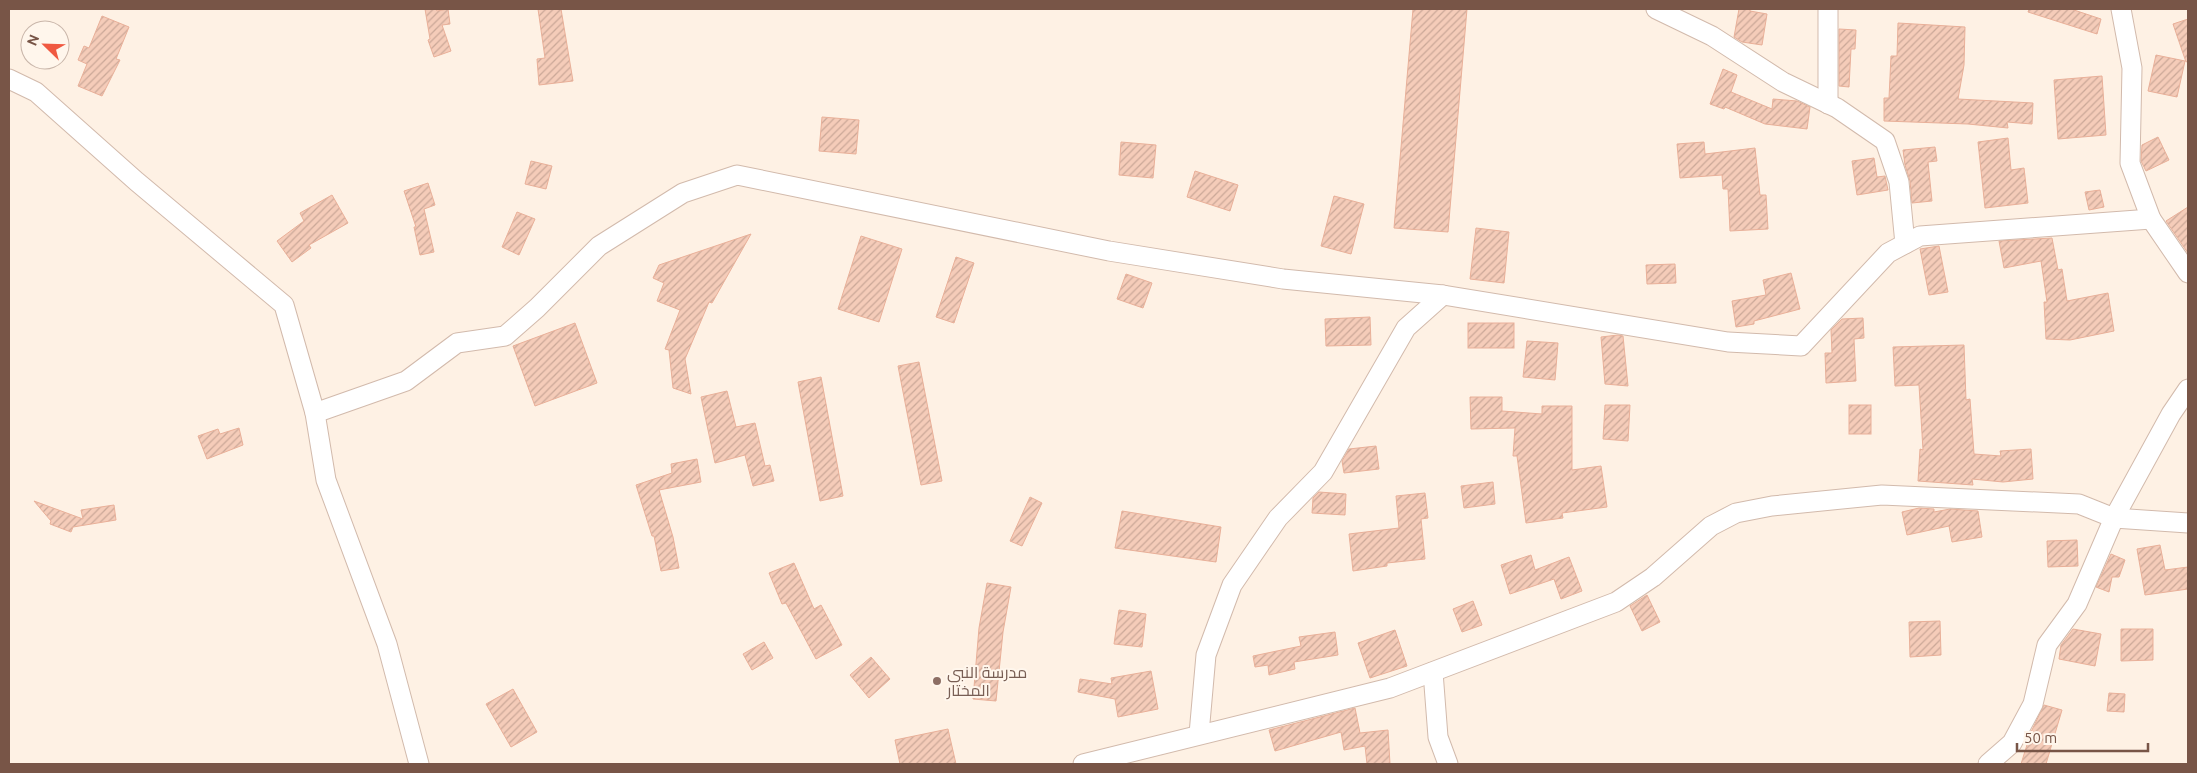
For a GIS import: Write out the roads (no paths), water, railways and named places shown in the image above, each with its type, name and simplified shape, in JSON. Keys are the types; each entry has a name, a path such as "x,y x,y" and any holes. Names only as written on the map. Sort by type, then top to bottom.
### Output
{"street":[{"path":"1656,9 1712,36 1783,82 1828,104 1885,141 1899,182 1905,244"},
{"path":"1828,9 1828,104"},
{"path":"2121,9 2132,68 2130,163 2151,219 2188,273"},
{"path":"9,79 36,92 136,181 284,305 315,413 326,480 386,644 418,764"},
{"path":"315,413 406,381 457,343 505,336 537,308 599,246 683,193 737,175 1109,251 1282,280 1443,295 1728,342 1801,346 1888,253 1920,236 2151,219"},
{"path":"1199,734 1206,654 1232,585 1278,518 1323,472 1406,328 1443,295"},
{"path":"1988,764 2012,743 2032,704 2047,645 2078,604 2114,518 2171,414 2188,389"},
{"path":"1083,764 1199,734 1267,720 1390,688 1616,602 1653,577 1711,526 1736,513 1772,506 1882,495 2079,504 2114,518 2188,523"},
{"path":"1433,672 1438,737 1448,764"}],"place":[{"name":"مدرسة النبي المختار","path":"937,681"}]}
